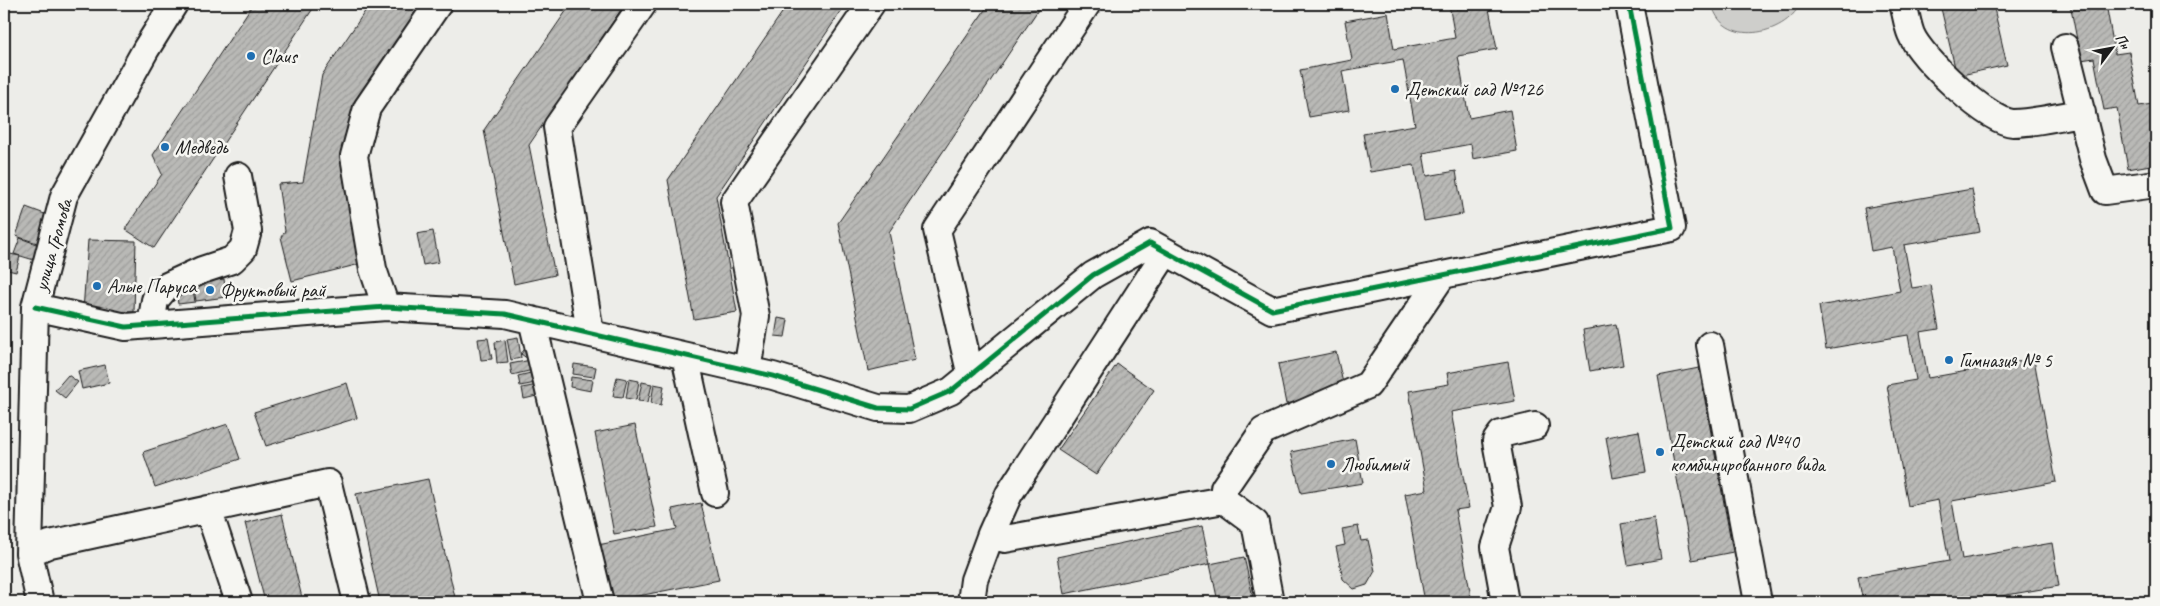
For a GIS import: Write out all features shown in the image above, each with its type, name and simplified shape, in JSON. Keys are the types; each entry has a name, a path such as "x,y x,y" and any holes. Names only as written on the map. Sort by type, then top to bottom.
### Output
{"street":[{"name":"улица Громова","path":"40,602 29,553 35,307 64,196 146,49 174,4"},
{"path":"386,307 373,269 354,156 368,108 438,4"},
{"path":"590,332 557,127 643,4"},
{"path":"747,370 756,316 734,202 871,4"},
{"path":"971,376 937,230 1087,4"},
{"path":"35,307 126,327 386,307 505,314 590,332 747,370 878,408 909,409 951,391 1093,275 1150,243 1272,310 1672,228 1628,4"},
{"path":"1904,4 1911,35 1930,60 1959,90 1990,114 2012,123 2082,113"},
{"path":"2065,47 2093,159 2105,192 2156,185"},
{"path":"150,325 155,300 167,286 202,270 232,260 243,249 248,231 238,176"},
{"path":"971,602 974,580 991,534 1009,494 1166,252"},
{"path":"1224,500 1224,488 1263,431 1368,385 1442,276"},
{"path":"532,320 600,602"},
{"path":"1710,345 1758,602"},
{"path":"685,356 715,493"},
{"path":"1505,602 1496,547 1508,507 1496,441 1501,434 1535,426"},
{"path":"29,553 50,544 328,483 357,602"},
{"path":"991,534 1005,539 1224,500 1255,523 1270,602"},
{"path":"208,509 240,602"}],"shaded area":[{"path":"1712,4 1800,4 1792,15 1781,24 1768,30 1740,32 1728,27 1718,18"}],"building":[{"path":"253,4 316,4 154,248 125,229 162,174 153,155"},
{"path":"370,4 426,4 359,100 364,263 292,281 281,237 285,231 278,184 303,182 322,75"},
{"path":"571,4 625,4 529,145 555,275 514,284 484,130"},
{"path":"788,4 846,4 716,196 737,312 694,319 668,180"},
{"path":"989,4 1042,4 889,232 915,360 868,371 838,223"},
{"path":"1449,4 1455,4 1456,9 1488,4 1497,49 1458,56 1469,118 1510,110 1517,151 1473,159 1471,144 1423,153 1427,176 1456,171 1463,214 1424,221 1414,165 1370,172 1363,134 1415,125 1403,60 1342,71 1349,110 1309,117 1300,70 1352,60 1345,21 1388,13 1394,49 1455,38"},
{"path":"1940,4 1993,4 2007,65 1957,76"},
{"path":"2070,4 2106,4 2115,54 2129,52 2139,106 2153,104 2156,122 2156,164 2128,169 2117,108 2104,110 2094,58 2081,60"},
{"path":"1972,189 1980,232 1904,245 1912,288 1931,285 1939,329 1920,332 1928,378 2034,359 2056,482 1952,501 1962,559 2052,543 2059,586 1966,602 1863,602 1858,577 1949,561 1938,500 1908,506 1887,385 1916,380 1908,335 1826,349 1819,306 1900,291 1892,247 1871,251 1864,208"},
{"path":"26,207 50,216 40,244 16,236"},
{"path":"433,231 439,262 423,265 417,234"},
{"path":"20,238 39,245 34,260 14,254"},
{"path":"88,240 136,241 134,312 83,311"},
{"path":"5,253 20,256 16,272 4,269"},
{"name":"Фруктовый рай","path":"224,279 226,297 196,301 193,283"},
{"path":"193,289 195,302 178,304 176,292"},
{"path":"778,318 788,320 785,337 775,336"},
{"path":"1616,324 1623,365 1590,371 1583,330"},
{"path":"518,337 521,358 511,360 507,339"},
{"path":"488,338 492,359 481,360 478,339"},
{"path":"505,340 508,362 497,363 495,342"},
{"path":"527,346 528,359 521,354"},
{"path":"1336,352 1345,392 1286,404 1278,364"},
{"path":"531,360 533,370 512,375 510,364"},
{"path":"1508,362 1515,401 1451,412 1469,508 1455,510 1472,602 1425,602 1405,494 1427,490 1409,391 1449,384 1447,373"},
{"path":"574,364 596,367 594,377 573,374"},
{"path":"1117,364 1154,390 1096,475 1058,450"},
{"path":"105,365 109,383 82,389 78,371"},
{"path":"1699,368 1733,552 1692,560 1658,376"},
{"path":"539,371 541,382 520,386 518,376"},
{"path":"68,375 78,382 65,398 55,390"},
{"path":"571,377 593,380 591,391 570,387"},
{"path":"617,377 627,379 623,397 613,396"},
{"path":"629,379 639,381 636,400 626,398"},
{"path":"642,382 652,384 648,402 638,401"},
{"path":"347,383 357,418 266,446 254,412"},
{"path":"543,384 545,394 524,399 522,388"},
{"path":"654,384 664,386 661,405 651,403"},
{"path":"228,424 240,459 155,487 143,452"},
{"path":"635,425 657,527 614,534 595,433"},
{"path":"1639,431 1646,472 1613,478 1606,437"},
{"path":"1355,439 1363,483 1301,493 1291,452"},
{"path":"428,479 456,602 380,602 356,494"},
{"path":"701,503 719,580 613,601 598,545 677,529 672,509"},
{"path":"282,514 303,602 265,602 245,523"},
{"path":"1654,518 1661,559 1628,565 1621,524"},
{"path":"1202,526 1210,564 1064,594 1057,557"},
{"path":"1358,526 1361,541 1368,540 1375,571 1367,585 1354,589 1343,579 1336,547 1345,545 1342,529"},
{"path":"1244,557 1254,602 1218,602 1210,564"}],"cycle path":[{"path":"35,307 126,327 386,307 505,314 773,376 878,408 909,409 951,391 1093,275 1150,243 1272,310 1672,228 1629,4"}],"place":[{"name":"Claus","path":"251,56"},
{"name":"Детский сад №126","path":"1395,89"},
{"name":"Медведь","path":"165,147"},
{"name":"Алые Паруса","path":"97,286"},
{"name":"Фруктовый рай","path":"210,290"},
{"name":"Гимназия № 5","path":"1949,360"},
{"name":"Детский сад №40 комбинированного вида","path":"1660,452"},
{"name":"Любимый","path":"1331,464"}]}
